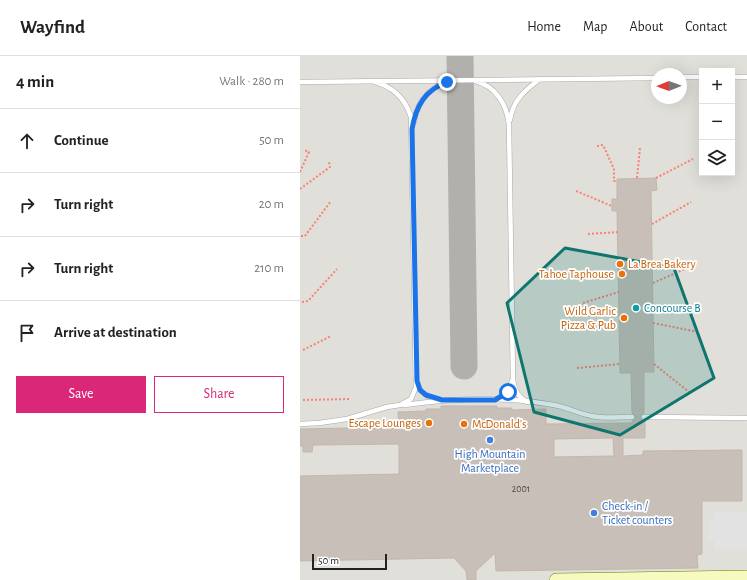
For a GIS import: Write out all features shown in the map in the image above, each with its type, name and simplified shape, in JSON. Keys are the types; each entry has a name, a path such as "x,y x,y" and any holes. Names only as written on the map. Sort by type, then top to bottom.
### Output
{"main road":[{"path":"556,580 747,577"}],"lane":[{"path":"687,77 699,77"},
{"path":"735,77 747,77"},
{"path":"300,82 651,78"},
{"path":"509,125 511,114 517,100 541,79"},
{"path":"412,129 416,112 425,95 439,85 455,80"},
{"path":"469,80 484,85 496,94 506,110 509,125 513,380 517,393 527,402"},
{"path":"372,81 386,86 400,96 409,109 411,117 417,381 413,395 408,402 400,405"},
{"path":"495,400 508,392 513,380"},
{"path":"417,381 420,390 426,395 442,400"},
{"path":"300,424 347,419 387,407 442,400 495,400 527,402 553,405 595,417 632,417"},
{"path":"644,417 747,418"}],"path":[{"path":"597,146 604,145 614,169 614,181 617,181"},
{"path":"637,178 640,148"},
{"path":"300,172 309,152 304,150"},
{"path":"656,178 693,160"},
{"path":"300,189 330,167 329,162"},
{"path":"576,191 612,206"},
{"path":"301,236 305,236 331,201"},
{"path":"652,224 691,202"},
{"path":"588,234 618,232"},
{"path":"302,302 308,301 337,269"},
{"path":"653,284 686,269"},
{"path":"583,303 619,292"},
{"path":"653,323 698,332"},
{"path":"303,350 331,336"},
{"path":"577,368 620,364"},
{"path":"654,364 689,392"},
{"path":"304,400 350,399"}],"highlighted area":[{"path":"565,248 674,268 714,378 620,435 534,412 507,303"}],"shaded area":[{"path":"300,56 747,56 747,580 300,580"},
{"path":"713,512 747,512 747,549 714,549 714,540 709,540 709,522 713,522"}],"building":[{"path":"656,178 657,190 651,191 654,372 644,372 644,413 640,417 645,421 645,438 623,438 623,456 643,455 643,451 742,450 742,501 702,501 702,554 697,555 698,568 496,571 495,553 476,571 476,580 467,580 466,571 454,558 300,561 300,476 399,474 399,444 313,445 312,452 303,452 303,446 300,446 300,429 399,427 398,412 441,409 441,406 497,406 497,408 512,408 512,410 546,409 546,424 632,423 636,417 632,413 631,373 620,373 617,211 612,211 612,199 617,199 617,179","holes":["613,438 614,456 554,457 554,439"]}],"taxiway":[{"path":"460,56 464,366"}],"place":[{"name":"La Brea Bakery","path":"620,264"},
{"name":"Tahoe Taphouse","path":"622,274"},
{"name":"Concourse B","path":"636,308"},
{"name":"Wild Garlic Pizza & Pub","path":"624,318"},
{"name":"Escape Lounges","path":"429,423"},
{"name":"McDonald's","path":"464,424"},
{"name":"High Mountain Marketplace","path":"490,440"},
{"name":"Check-in / Ticket counters","path":"594,513"}],"route":[{"path":"447,82 439,85 425,95 418,106 412,129 417,381 422,393 442,400 495,400 508,392"}]}
